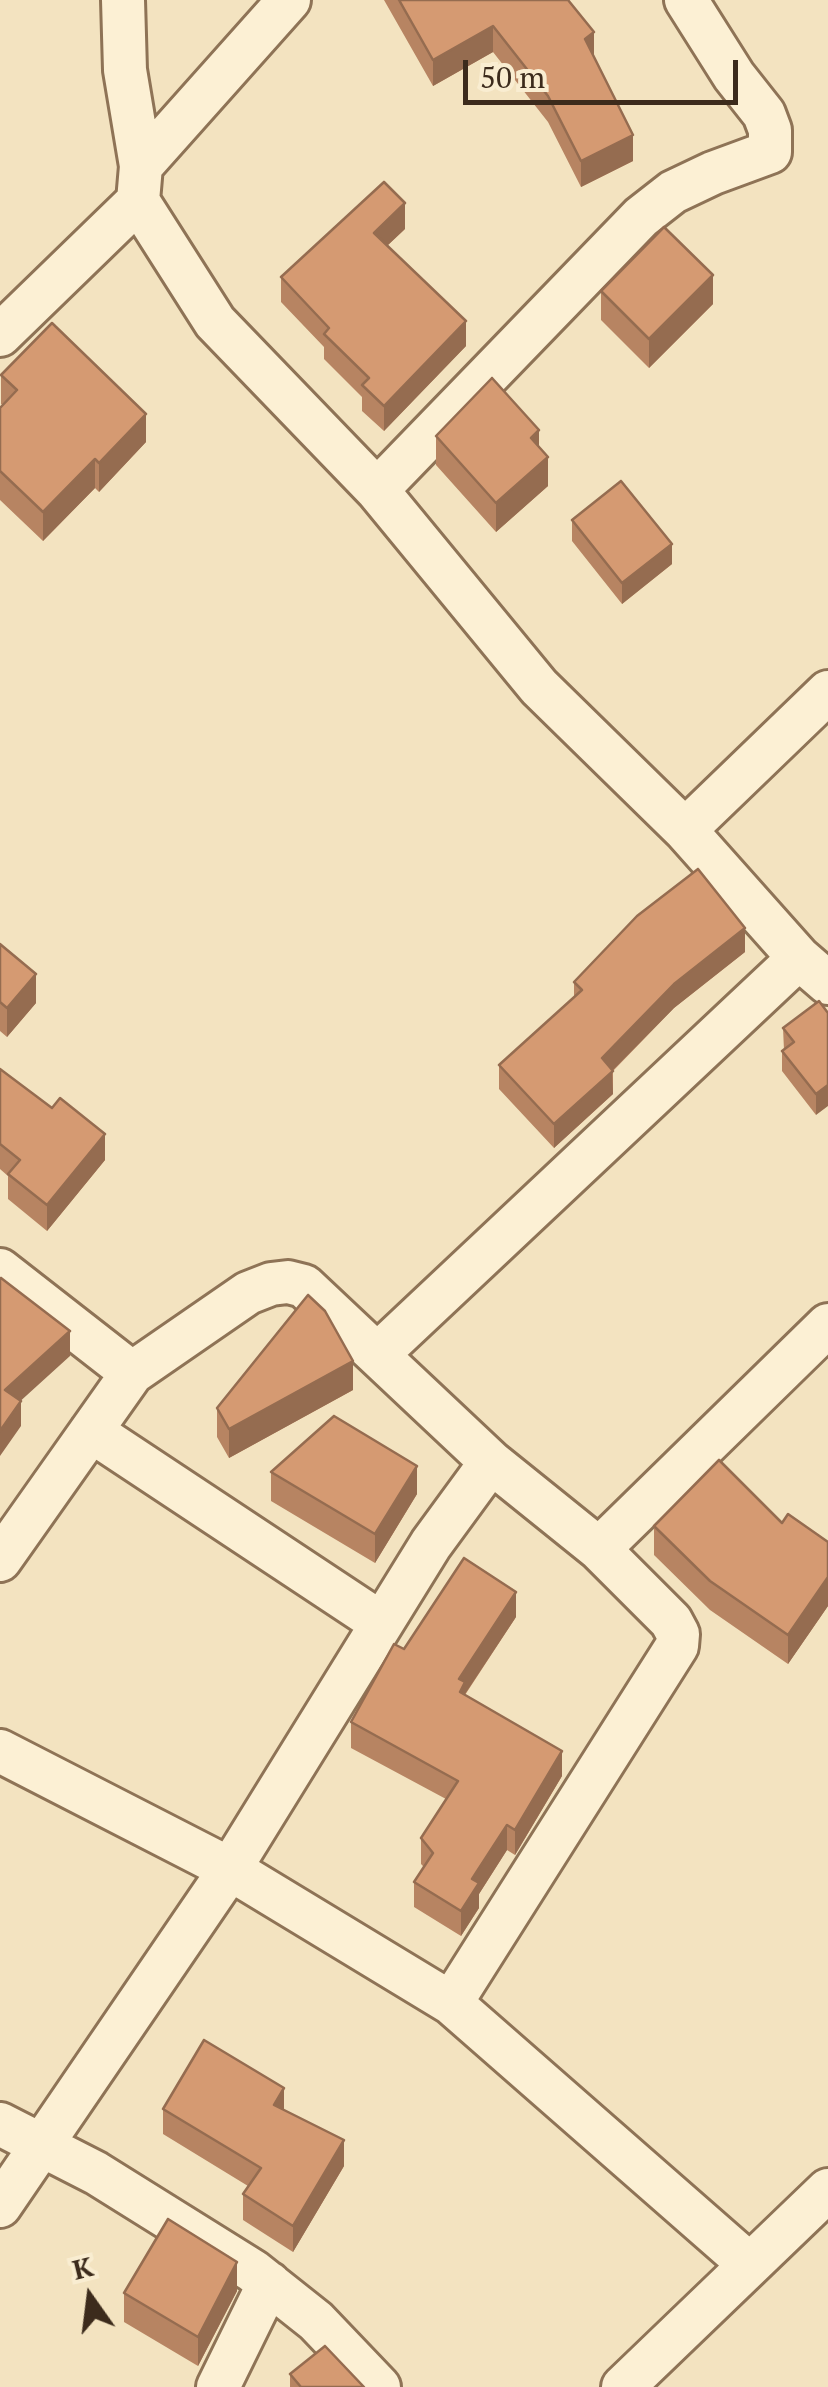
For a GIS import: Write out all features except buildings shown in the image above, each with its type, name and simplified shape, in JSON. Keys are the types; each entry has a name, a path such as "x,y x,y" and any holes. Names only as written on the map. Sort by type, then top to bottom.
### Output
{"street":[{"path":"123,0 125,70 139,183 215,322 376,490 539,687 685,830 813,971 378,1354"},
{"path":"0,335 139,183 289,0"},
{"path":"376,490 641,217 673,192 770,152 770,130 764,114 734,76 686,0"},
{"path":"685,830 828,692"},
{"path":"0,1270 132,1373"},
{"path":"0,1560 132,1373 248,1293 270,1284 304,1286 491,1462 600,1549 671,1621 678,1634 677,1646 451,2003"},
{"path":"600,1549 828,1325"},
{"path":"90,1431 381,1623"},
{"path":"0,2206 230,1869 431,1544 491,1462"},
{"path":"0,1751 230,1869 451,2003 749,2264"},
{"path":"0,2124 96,2173 269,2284 316,2320 380,2387"},
{"path":"645,2379 749,2264 828,2190"},
{"path":"218,2387 269,2284"}]}
